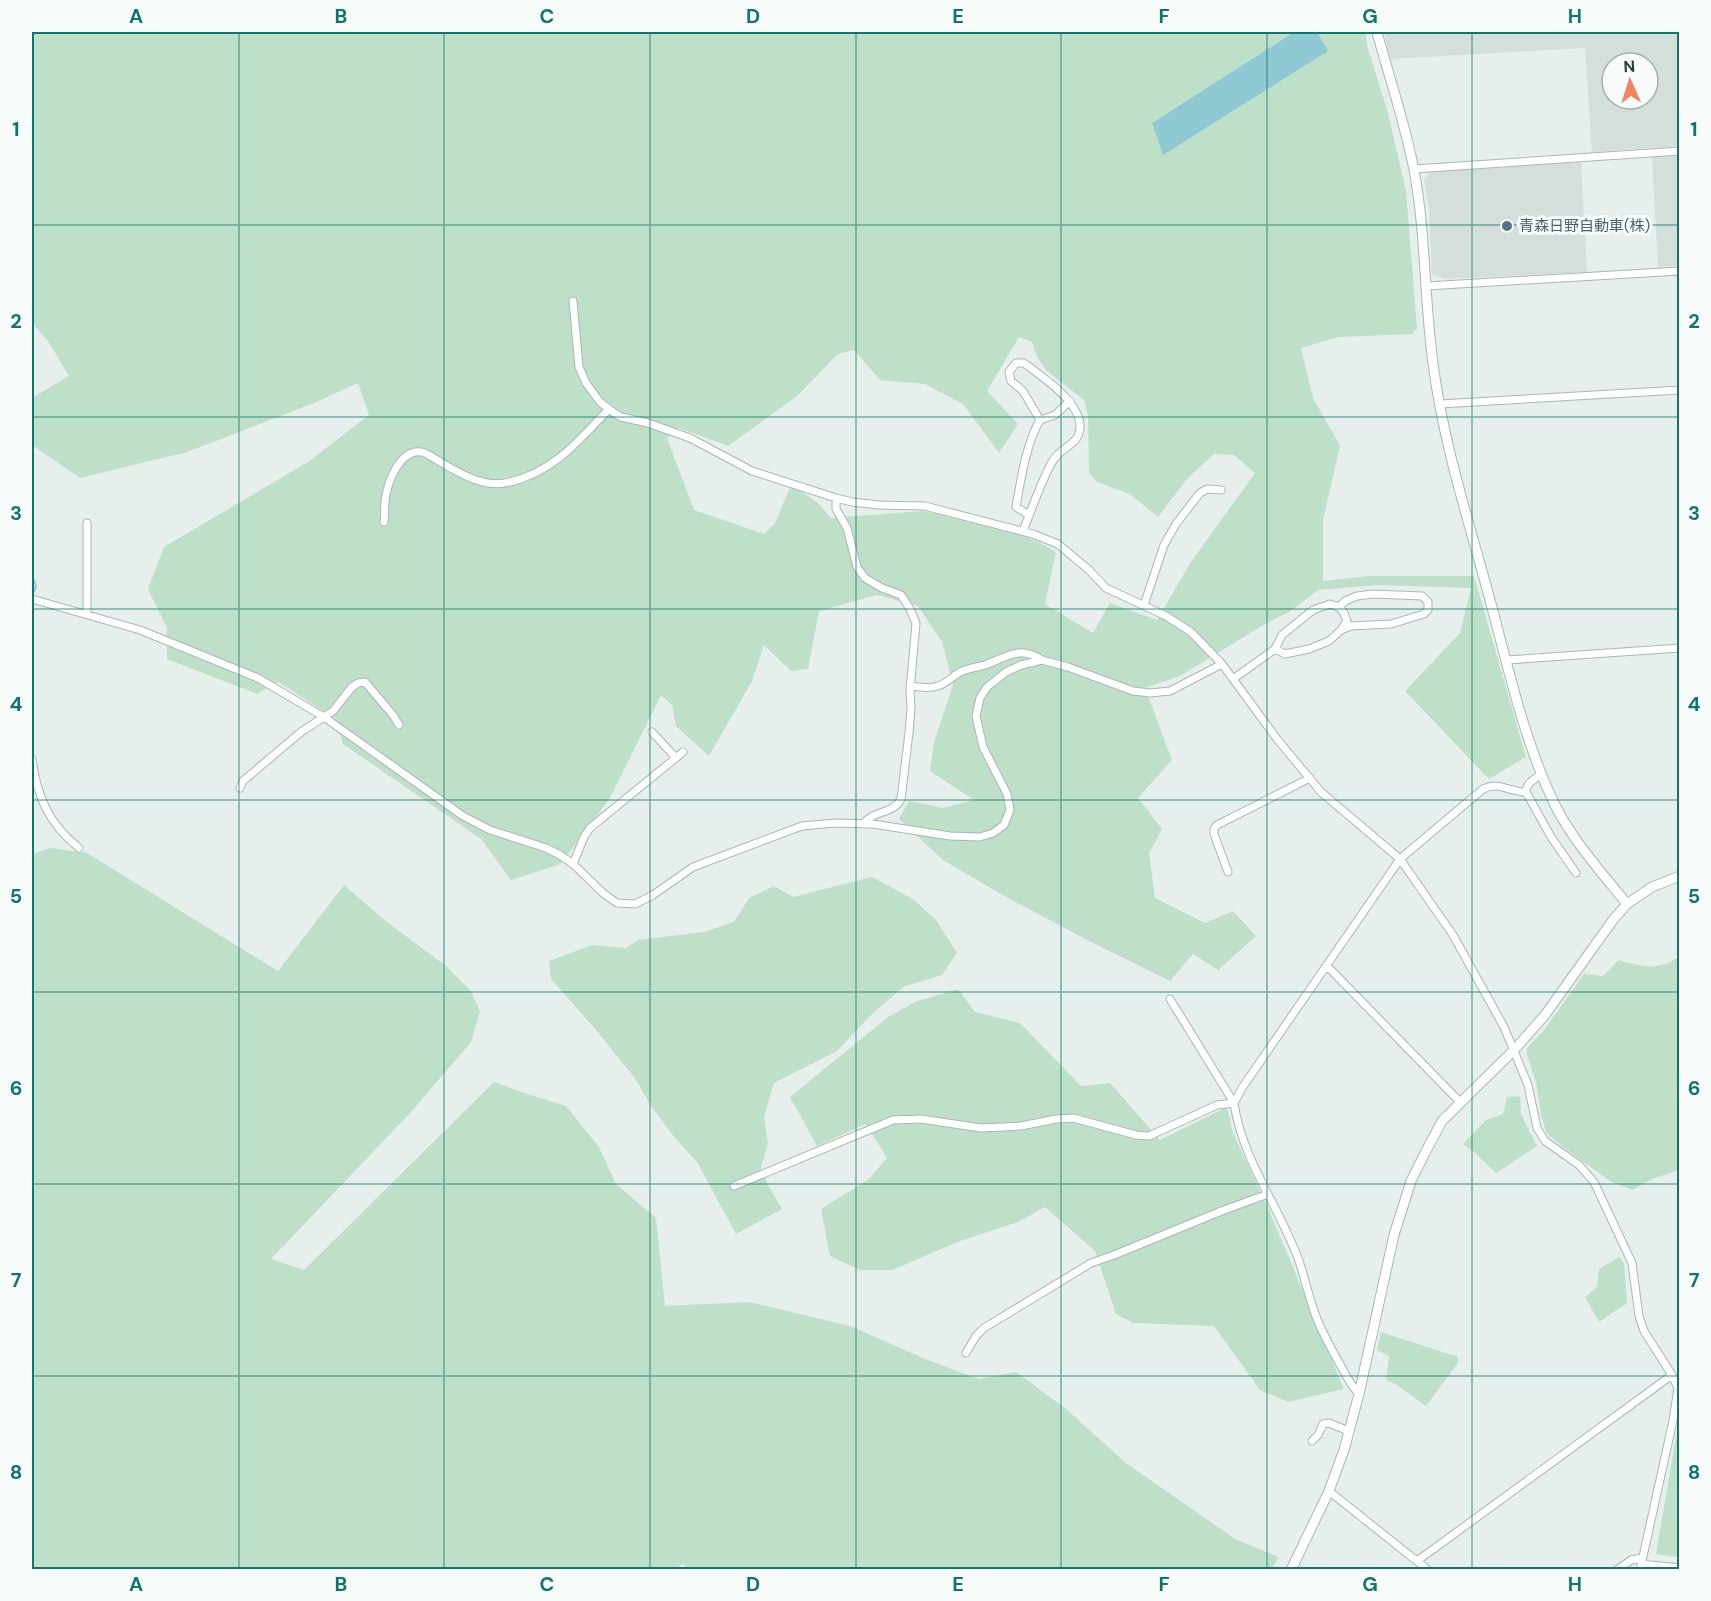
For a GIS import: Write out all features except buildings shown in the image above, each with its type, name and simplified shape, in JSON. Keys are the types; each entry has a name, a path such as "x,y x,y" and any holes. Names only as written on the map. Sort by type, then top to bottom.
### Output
{"street":[{"path":"1377,32 1414,169 1421,212 1432,355 1440,404 1453,464 1530,745 1557,809 1582,848 1626,904"},
{"path":"1414,169 1680,151"},
{"path":"1426,286 1680,271"},
{"path":"573,301 579,367 586,383 600,402 621,417 648,423 690,438 752,471 836,498 870,504 925,506 1023,531 1058,544 1106,588 1166,616 1191,632 1222,664 1277,739 1321,792 1400,859 1453,934 1504,1027 1528,1085 1537,1128 1545,1141 1579,1165 1594,1182 1607,1206 1632,1263 1639,1316 1644,1331 1678,1388 1673,1421 1641,1564"},
{"path":"1023,531 1051,464 1058,452 1072,443 1078,435 1079,419 1070,401 1024,363 1016,363 1009,372 1011,381 1023,391 1040,420"},
{"path":"1440,404 1680,390"},
{"path":"1029,515 1016,507 1034,430 1040,420 1055,415 1070,401"},
{"path":"384,522 386,494 392,478 401,461 412,453 422,452 474,480 509,483 552,465 609,409"},
{"path":"1144,605 1164,545 1176,524 1200,493 1206,489 1221,490"},
{"path":"836,498 836,509 847,528 857,567 864,578 901,596 916,623 902,799 894,808 868,817 863,824"},
{"path":"87,523 87,614"},
{"path":"1339,607 1345,601 1357,596 1373,594 1422,596 1428,602 1428,610 1424,614 1390,624 1351,626 1341,630"},
{"path":"32,600 140,630 258,678 324,717 463,816 490,830 546,848 573,864 603,893 617,903 635,904 653,896 693,867 802,826 835,823 863,824 950,836 980,837 993,833 1004,825 1010,810 1007,794 983,747 976,716 980,698 987,687 1006,672 1021,665 1042,660"},
{"path":"1233,679 1275,649 1282,635 1313,610 1330,604 1339,607 1344,613 1347,621 1329,641 1309,650 1285,654 1275,649"},
{"path":"1507,660 1680,648"},
{"path":"910,686 930,688 940,685 962,672 1019,652 1032,654 1042,660 1133,691 1150,693 1170,691 1222,664"},
{"path":"240,789 243,781 301,732 333,711 358,682 365,682 399,725"},
{"path":"652,732 676,758"},
{"path":"573,864 590,828 683,752"},
{"path":"32,759 41,800 68,839 79,848"},
{"path":"1541,774 1530,782 1526,792 1551,837 1576,873"},
{"path":"1228,872 1214,834 1214,828 1310,778"},
{"path":"1234,1102 1400,859 1483,789 1497,785 1516,792 1526,792"},
{"path":"1291,1569 1329,1491 1349,1431 1394,1235 1411,1181 1426,1149 1442,1121 1514,1050 1545,1015 1626,904 1652,887 1680,876"},
{"path":"1327,966 1461,1103"},
{"path":"1170,999 1234,1102 1242,1140 1298,1259 1317,1319 1332,1352 1352,1387 1359,1394"},
{"path":"734,1186 893,1120 921,1119 981,1128 1021,1126 1073,1118 1136,1136 1149,1136 1216,1105 1234,1102"},
{"path":"966,1353 976,1336 984,1328 1091,1263 1114,1256 1268,1194"},
{"path":"1418,1561 1672,1375"},
{"path":"1312,1441 1323,1424 1329,1423 1349,1431"},
{"path":"1329,1491 1428,1569"},
{"path":"1617,1569 1630,1560 1641,1564 1680,1569"}],"shaded area":[{"path":"1384,32 1679,32 1679,146 1592,152 1585,48 1391,59"},
{"path":"1679,155 1679,266 1658,267 1652,157"},
{"name":"青森日野自動車(株)","path":"1581,162 1587,272 1444,279 1432,274 1429,209 1424,180 1430,172"}],"green space":[{"path":"32,32 1294,32 1152,123 1327,51 1317,32 1365,32 1388,113 1406,191 1417,328 1412,334 1338,337 1301,348 1313,398 1340,446 1323,520 1323,581 1370,576 1474,576 1526,757 1489,779 1405,691 1460,633 1471,588 1379,585 1318,590 1289,612 1265,624 1180,676 1145,688 1172,760 1138,798 1162,829 1149,853 1155,898 1205,923 1233,911 1256,936 1218,970 1193,954 1170,981 1006,897 943,860 899,819 909,801 943,808 974,800 930,771 934,742 953,685 942,642 918,606 877,595 819,611 808,669 791,671 764,645 752,681 709,756 676,726 672,705 661,695 610,798 561,864 511,880 481,839 343,744 335,718 278,682 257,694 167,659 167,628 148,589 164,547 308,462 369,415 358,383 314,403 187,452 80,478 32,445 32,398 69,376 48,341 32,323","holes":["1019,337 1032,342 1037,357 1047,371 1084,400 1088,415 1089,473 1097,482 1130,494 1158,517 1187,479 1214,454 1234,455 1255,473 1191,562 1157,620 1110,603 1093,633 1045,604 1056,552 999,525 923,511 831,518 817,502 791,485 775,523 764,534 694,510 667,438 679,428 728,446 797,396 838,354 854,350 880,380 925,384 963,404 999,453 1018,424 987,391"]},
{"path":"50,848 87,853 278,971 344,885 387,922 446,966 470,990 480,1011 471,1042 411,1112 271,1259 304,1270 494,1082 566,1106 599,1147 616,1184 656,1218 665,1306 749,1302 850,1326 930,1361 979,1379 1016,1372 1066,1409 1126,1463 1235,1539 1279,1557 1272,1569 688,1570 683,1564 673,1570 32,1569 32,854"},
{"path":"872,877 913,899 936,920 957,953 942,975 903,987 869,1017 837,1051 774,1083 764,1117 768,1143 761,1167 782,1209 736,1234 697,1162 675,1138 651,1106 636,1080 597,1031 551,979 549,961 592,945 626,948 638,940 704,932 734,922 749,898 774,886 793,897"},
{"path":"1679,957 1679,1172 1652,1179 1632,1190 1610,1181 1546,1132 1527,1048 1544,1030 1584,974 1603,976 1619,960 1657,966"},
{"path":"958,989 975,1012 1020,1023 1081,1086 1110,1083 1160,1140 1227,1107 1233,1133 1269,1210 1344,1389 1288,1402 1260,1390 1214,1326 1133,1323 1116,1314 1095,1251 1045,1207 1018,1222 960,1241 892,1270 860,1270 830,1256 821,1209 869,1179 887,1158 866,1124 817,1146 790,1097 888,1017 915,1002"},
{"path":"1520,1096 1521,1114 1537,1146 1496,1173 1463,1144 1486,1120 1503,1114 1507,1097"},
{"path":"1619,1257 1624,1263 1627,1303 1599,1322 1585,1297 1597,1287 1599,1269"},
{"path":"1381,1332 1458,1357 1458,1363 1426,1406 1397,1385 1386,1380 1389,1356 1377,1350"},
{"path":"1679,1420 1680,1525 1677,1557 1656,1554"}],"water":[{"path":"1294,32 1317,32 1328,51 1163,155 1152,123"}],"waterway":[{"path":"32,575 36,586 32,596"}],"place":[{"name":"青森日野自動車(株)","path":"1507,226"}]}
